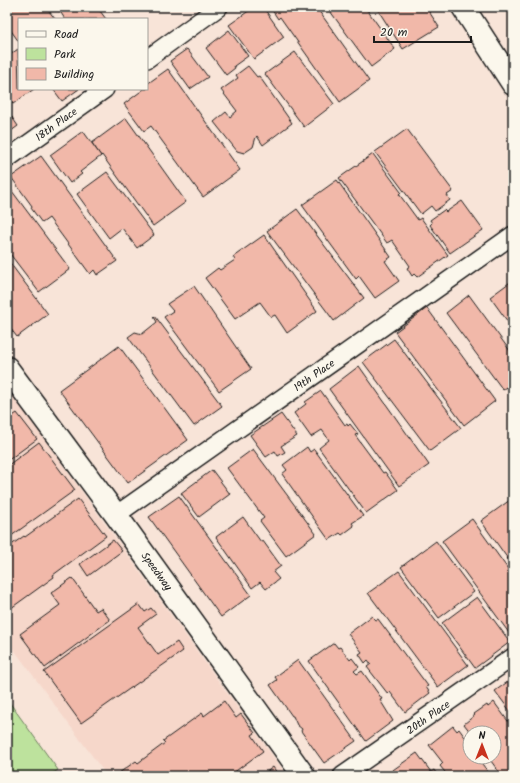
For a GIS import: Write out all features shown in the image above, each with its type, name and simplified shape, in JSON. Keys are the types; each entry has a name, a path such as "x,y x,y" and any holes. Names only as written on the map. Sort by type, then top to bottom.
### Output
{"street":[{"path":"463,7 513,84"},
{"name":"Speedway","path":"7,368 116,515 304,776"}],"lane":[{"path":"148,58 219,7"},
{"name":"18th Place","path":"7,159 104,90"},
{"name":"19th Place","path":"116,515 513,235"},
{"name":"20th Place","path":"342,776 513,657"}],"shaded area":[{"path":"7,388 287,776 107,776 7,640"}],"green space":[{"path":"7,699 58,770 49,776 7,776"}],"building":[{"path":"7,7 46,7 54,18 18,18 18,41 7,25"},
{"path":"57,7 97,7 105,18 64,18"},
{"path":"254,7 263,7 284,37 254,59 229,25"},
{"path":"270,7 316,7 369,81 340,102 280,17 278,19"},
{"path":"327,7 365,7 395,49 371,67"},
{"path":"376,7 426,7 439,27 403,49"},
{"path":"229,30 248,56 234,66 235,68 226,75 206,48"},
{"path":"18,49 18,90 33,90 13,104 7,96 7,57"},
{"path":"187,49 208,77 190,89 170,61"},
{"path":"295,52 334,104 304,127 265,74"},
{"path":"248,66 257,77 259,76 292,123 263,145 257,136 253,147 244,153 237,151 214,122 226,112 230,117 237,111 221,90 238,78 236,75"},
{"path":"168,69 240,170 203,197 151,126 144,131 124,104 143,90 148,90 148,83"},
{"path":"54,90 78,90 62,101"},
{"path":"7,110 18,126 7,134"},
{"path":"126,118 186,202 153,226 92,143"},
{"path":"407,129 453,191 447,195 450,200 435,211 431,206 421,214 375,152"},
{"path":"83,131 101,156 80,172 82,174 70,183 50,155"},
{"path":"373,154 401,192 399,194 418,220 421,218 448,255 417,277 414,274 412,276 407,268 410,266 392,240 387,243 339,178"},
{"path":"41,156 117,261 97,275 94,270 90,274 49,218 42,223 31,208 32,206 11,177"},
{"path":"107,172 154,235 137,248 122,228 109,238 77,194"},
{"path":"337,180 391,257 385,261 399,281 375,298 359,276 356,279 302,205"},
{"path":"9,187 70,269 39,292 7,250 7,188"},
{"path":"462,201 483,230 450,253 430,225 432,223 430,220 444,210 446,212"},
{"path":"297,209 364,298 334,321 267,231"},
{"path":"264,235 317,311 287,333 275,315 271,317 260,302 235,319 205,278 218,268 220,270 235,260 233,257"},
{"path":"7,259 48,314 17,337 7,324"},
{"path":"513,280 513,329 490,297"},
{"path":"194,286 251,369 219,391 164,317 173,311 167,304"},
{"path":"469,295 513,355 513,388 510,391 507,387 503,390 446,313"},
{"path":"427,308 495,401 464,425 395,332"},
{"path":"155,316 222,406 194,426 128,337 135,332 142,334 157,322 154,317"},
{"path":"394,339 461,428 430,451 363,362"},
{"path":"119,346 188,440 128,483 59,390"},
{"path":"359,366 429,465 399,486 329,389"},
{"path":"321,391 345,425 347,424 348,426 350,424 358,434 355,435 383,473 385,472 398,490 366,513 319,448 329,440 322,430 311,437 294,413 306,404 305,402"},
{"path":"17,413 37,439 7,461 7,420"},
{"path":"281,414 297,436 281,446 285,452 278,456 275,451 266,457 250,435"},
{"path":"39,442 75,490 7,539 7,466"},
{"path":"307,447 310,452 314,449 363,516 352,523 354,526 342,535 340,533 329,540 282,474 287,470 283,465"},
{"path":"253,449 316,534 286,556 260,521 264,518 227,468"},
{"path":"212,470 230,494 199,517 181,493"},
{"path":"179,496 251,595 221,617 149,517"},
{"path":"78,499 106,536 53,575 54,577 7,611 7,548"},
{"path":"510,500 513,504 513,566 481,521"},
{"path":"243,517 281,566 273,572 279,579 266,589 260,582 252,588 216,537"},
{"path":"472,519 513,576 512,637 442,541"},
{"path":"113,540 122,551 88,576 80,564"},
{"path":"436,541 474,592 439,618 401,567"},
{"path":"399,571 468,665 438,687 368,593"},
{"path":"72,578 96,611 101,608 110,620 45,668 20,634 60,605 51,593"},
{"path":"477,597 510,642 475,668 442,623"},
{"path":"139,604 145,612 151,608 156,614 138,627 158,655 177,642 183,651 81,723 44,672"},
{"path":"372,616 376,620 378,619 428,686 426,687 430,693 405,712 390,692 388,694 367,667 371,664 368,660 365,663 359,654 362,652 348,634"},
{"path":"334,643 338,648 340,647 350,660 352,658 359,667 354,671 357,674 362,671 382,699 380,700 393,721 366,741 309,661"},
{"path":"298,660 356,741 324,763 301,731 302,729 297,725 293,716 270,685 277,680 275,677"},
{"path":"513,678 513,715 495,691"},
{"path":"224,701 236,718 241,714 255,733 252,735 263,751 229,776 122,776 119,773 136,761 138,763 165,743 163,741 202,713 204,716"},
{"path":"494,702 513,728 513,776 502,776 494,765 502,765 502,725 464,724 475,715 474,714 487,705 488,707"},
{"path":"453,726 457,731 459,729 462,733 462,765 483,765 491,776 448,776 440,766 443,763 429,745"},
{"path":"417,753 431,772 434,770 438,776 393,776 390,772"},
{"path":"273,767 279,776 261,776"}]}
